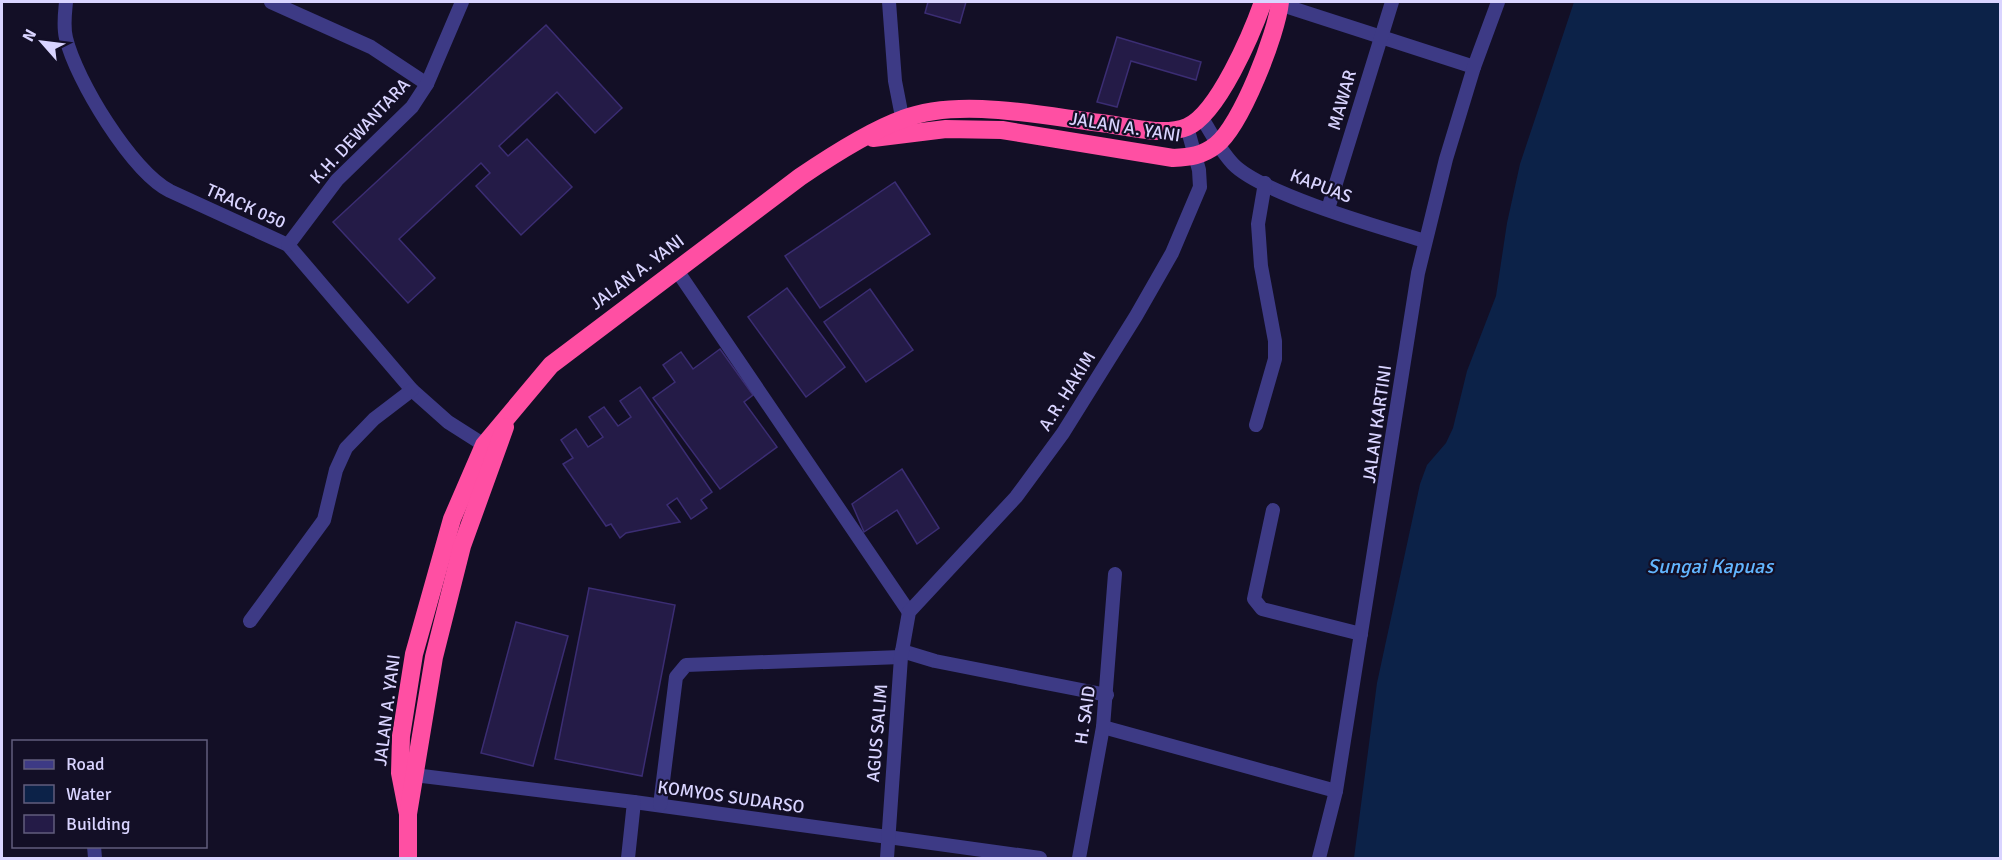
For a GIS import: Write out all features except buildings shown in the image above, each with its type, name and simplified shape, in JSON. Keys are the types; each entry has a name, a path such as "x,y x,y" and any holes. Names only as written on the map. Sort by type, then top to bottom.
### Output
{"highway":[{"name":"JALAN A. YANI","path":"904,127 1002,130 1173,158 1196,157 1218,144 1245,103 1267,49 1274,2"},
{"name":"JALAN A. YANI","path":"408,858 408,774 451,588 490,449 508,414 551,365 800,177 826,159 865,139 904,127 942,111 993,110 1156,130 1194,122 1214,104 1234,65 1274,2"}],"street":[{"name":"TRACK 050","path":"66,2 65,36 70,52 89,90 142,171 157,185 288,245 412,390 448,422 490,449"},
{"path":"271,2 371,47 427,84"},
{"name":"K.H. DEWANTARA","path":"288,245 337,180 412,107 427,84 462,2"},
{"path":"889,2 896,81 904,127"},
{"path":"1274,2 1474,67"},
{"name":"MAWAR","path":"1328,209 1379,37 1392,2"},
{"name":"JALAN KARTINI","path":"1319,858 1336,791 1416,284 1436,196 1474,67 1498,2"},
{"name":"KAPUAS","path":"1194,122 1218,144 1233,164 1265,183 1328,209 1425,241"},
{"name":"A.R. HAKIM","path":"909,612 923,593 1016,497 1063,433 1136,316 1177,243 1200,187 1194,122"},
{"path":"1256,425 1275,359 1275,341 1260,256 1258,224 1265,183"},
{"path":"676,269 909,612"},
{"path":"250,621 324,519 336,470 346,448 374,418 412,390"},
{"path":"1273,510 1254,599 1256,604 1262,609 1362,634"},
{"name":"H. SAID","path":"1079,858 1104,727 1115,574"},
{"name":"AGUS SALIM","path":"887,858 901,654 909,612"},
{"path":"660,805 676,677 686,665 901,654 1107,695"},
{"path":"1104,727 1336,791"},
{"name":"KOMYOS SUDARSO","path":"408,774 660,805 888,839 1040,858"},
{"path":"628,858 634,802"}],"water":[{"name":"Sungai Kapuas","path":"1574,2 2000,2 2000,858 1354,858 1377,683 1420,484 1427,465 1446,443 1453,428 1467,371 1496,296 1507,223 1520,164"}]}
